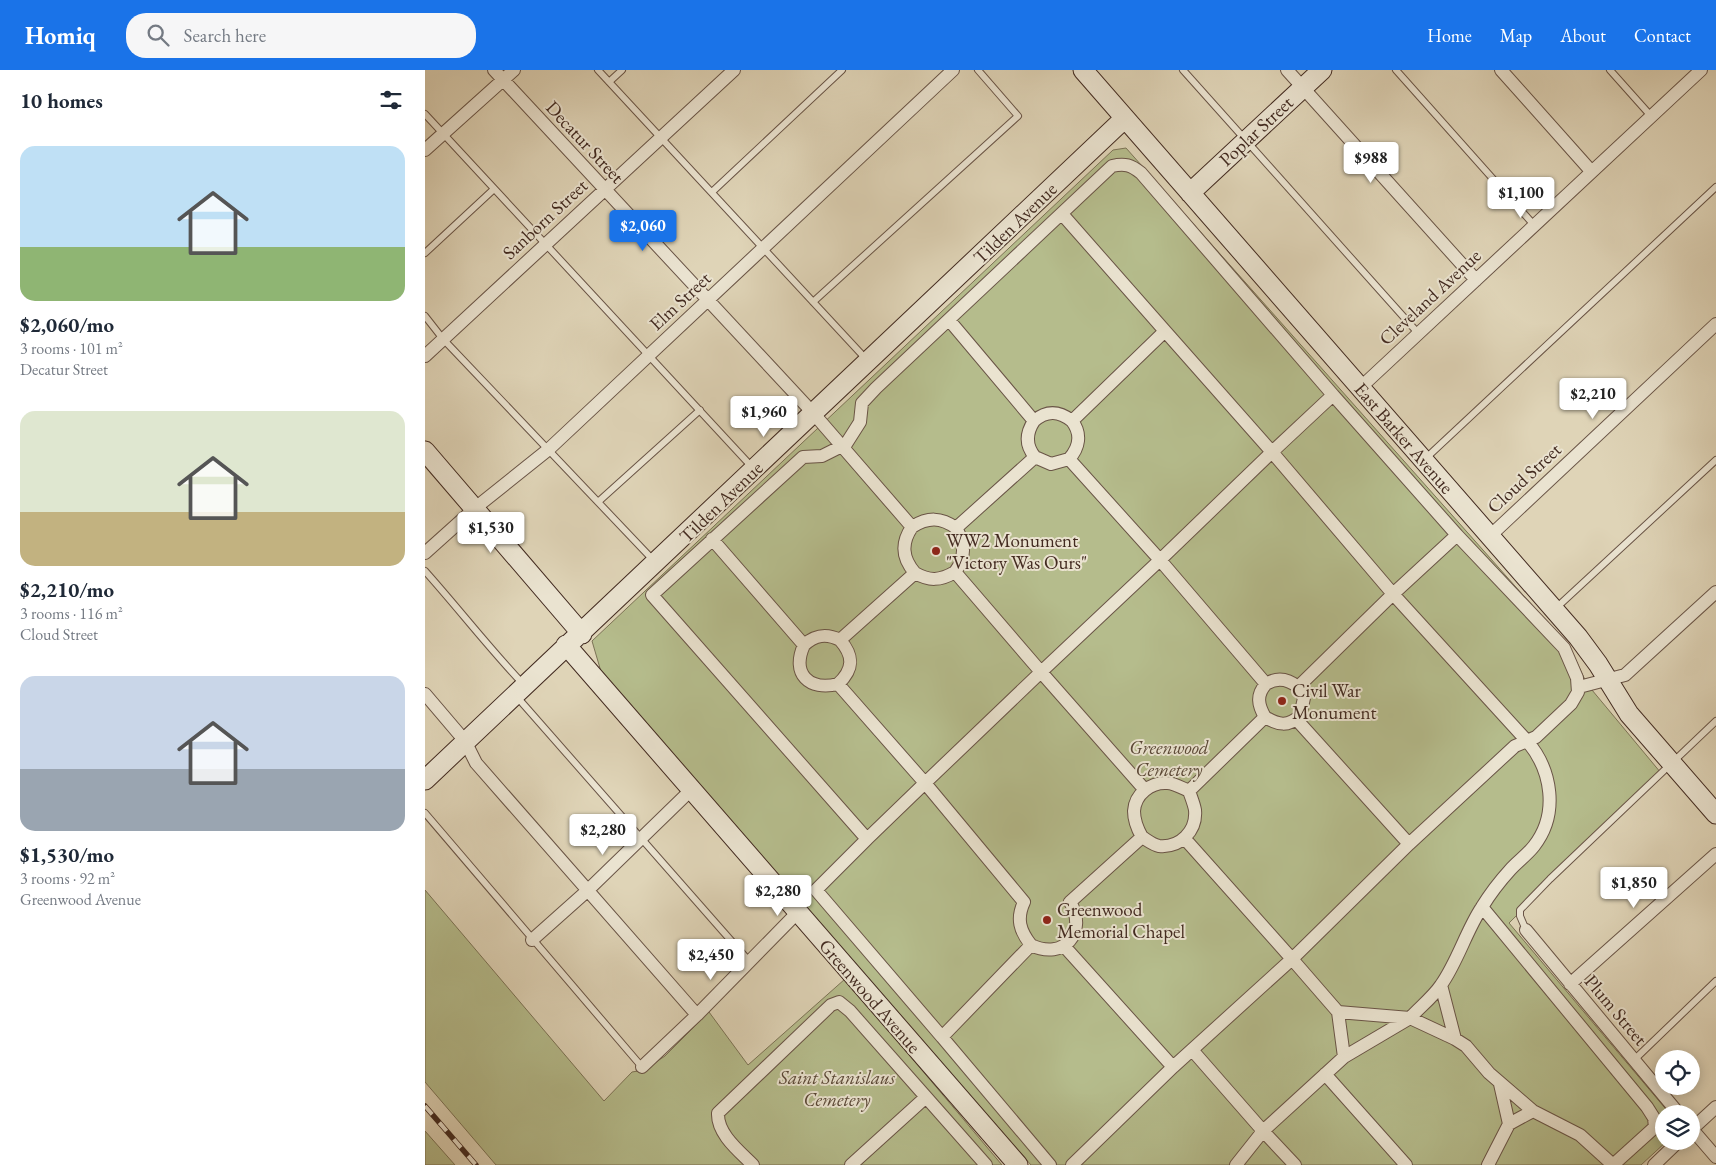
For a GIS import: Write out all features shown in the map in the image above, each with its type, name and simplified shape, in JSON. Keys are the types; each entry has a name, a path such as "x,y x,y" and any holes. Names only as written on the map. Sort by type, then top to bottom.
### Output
{"street":[{"name":"Decatur Street","path":"494,70 814,414 913,528"},
{"path":"425,150 514,70"},
{"name":"Sanborn Street","path":"425,356 734,70"},
{"name":"Elm Street","path":"425,553 474,509 549,448 953,70"},
{"name":"East Barker Avenue","path":"1083,70 1578,637 1629,714 1716,814"},
{"path":"1287,70 1476,280"},
{"name":"Poplar Street","path":"1190,193 1322,70"},
{"path":"1501,70 1591,171"},
{"name":"Cleveland Avenue","path":"1360,388 1701,70"},
{"name":"Tilden Avenue","path":"425,780 566,645 582,634 1125,118"},
{"path":"867,839 652,595 803,457 822,456 842,446 851,438 860,422 862,403 1112,166 1122,164 1133,166 1457,535 1564,648 1579,687 1571,704 1536,737 1515,746 1409,844 1193,1051 1173,1067 1072,1165"},
{"path":"1062,214 1272,452 1393,594 1527,741 1538,755 1547,777 1550,803 1545,826 1533,847 1509,870 1482,907 1441,985 1410,1018 1344,1057 1263,1131 1236,1165"},
{"path":"949,320 1034,421"},
{"name":"Cloud Street","path":"1490,536 1716,324"},
{"path":"1072,421 1165,331"},
{"path":"1050,1165 816,890 1041,672 1333,395"},
{"path":"1047,413 1057,413 1072,421 1077,427 1079,438 1075,452 1069,459 1051,464 1035,457 1027,439 1034,421 1047,413"},
{"path":"425,452 582,634"},
{"path":"956,528 1035,457"},
{"path":"1069,459 1160,560 1266,684"},
{"path":"935,519 947,522 956,528 963,539 964,554 955,572 945,578 934,580 923,578 915,573 907,564 903,550 906,537 913,528 921,522 935,519"},
{"path":"1298,687 1393,594 1457,535"},
{"path":"713,540 803,645"},
{"path":"955,572 1145,790"},
{"path":"840,640 915,573"},
{"path":"1579,687 1625,674 1716,592"},
{"path":"823,635 840,640 848,649 851,663 846,677 838,684 824,688 813,685 804,678 799,669 799,656 803,645 811,638 823,635"},
{"name":"Greenwood Avenue","path":"566,645 1018,1165"},
{"path":"1272,680 1283,680 1298,687 1302,692 1304,705 1300,716 1296,720 1281,724 1265,717 1260,708 1259,699 1261,690 1266,684 1272,680"},
{"path":"838,684 1025,902 1019,915 1020,927 1031,945 1049,950 1064,946 1074,936 1077,926 1076,912 1070,902 1142,837"},
{"path":"425,694 465,741 476,763 697,1015"},
{"path":"1189,791 1265,717"},
{"path":"1296,720 1409,844"},
{"path":"1169,782 1189,791 1195,810 1194,825 1185,839 1175,845 1157,846 1142,837 1134,811 1139,797 1145,790 1155,784 1169,782"},
{"path":"532,940 691,790"},
{"path":"1185,839 1338,1012 1344,1057"},
{"path":"1571,984 1716,854"},
{"path":"1338,1012 1410,1018 1455,1038 1466,1046 1500,1084 1533,1111 1579,1135 1613,1165 1655,1127 1654,1118 1647,1107 1482,907"},
{"path":"642,1067 697,1015 797,913"},
{"name":"Plum Street","path":"1525,930 1672,1105"},
{"path":"941,1037 1031,945"},
{"path":"1064,946 1173,1067"},
{"path":"1441,985 1455,1038"},
{"path":"753,1165 717,1123 717,1113 831,1004 839,1002 850,1011 986,1165"},
{"path":"1193,1051 1295,1165"},
{"path":"1325,1074 1406,1165"},
{"path":"1500,1084 1509,1124"},
{"path":"851,1165 926,1097"},
{"path":"1700,1121 1716,1107"},
{"path":"1488,1165 1509,1124 1533,1111"},
{"path":"1700,1139 1716,1157"},
{"path":"1654,1165 1670,1150"}],"lane":[{"path":"598,70 662,136 763,249 869,362"},
{"path":"609,82 622,70"},
{"path":"712,192 842,70"},
{"path":"813,302 1018,116 978,70"},
{"path":"1183,70 1418,333"},
{"path":"1396,70 1533,225"},
{"path":"1610,70 1651,116"},
{"path":"425,114 754,470"},
{"path":"1423,460 1716,187"},
{"path":"425,253 494,189"},
{"path":"425,316 443,339 549,448 656,563"},
{"path":"598,502 700,410"},
{"path":"1554,610 1716,460"},
{"path":"425,571 468,620 519,689 749,961"},
{"path":"1525,930 1520,916 1521,910 1638,794 1673,764 1716,721"},
{"path":"425,813 532,940 604,1020 620,1044 642,1067"},
{"path":"1634,1060 1716,981"}],"green space":[{"name":"Greenwood Cemetery","path":"1126,148 1570,648 1587,684 1661,773 1509,923 1662,1105 1655,1105 1655,1150 1657,1150 1641,1165 1031,1165 602,675 592,641 1113,150"},
{"name":"Saint Stanislaus Cemetery","path":"425,890 604,1101 632,1072 644,1070 665,1056 709,1012 748,1065 845,979 1002,1165 496,1165 425,1082"},
{"path":"425,1131 455,1165 425,1165"}],"railway":[{"path":"425,1106 476,1165"}],"place":[{"name":"WW2 Monument \"Victory Was Ours\"","path":"936,551"},
{"name":"Civil War Monument","path":"1282,701"},
{"name":"Greenwood Memorial Chapel","path":"1047,920"}]}
